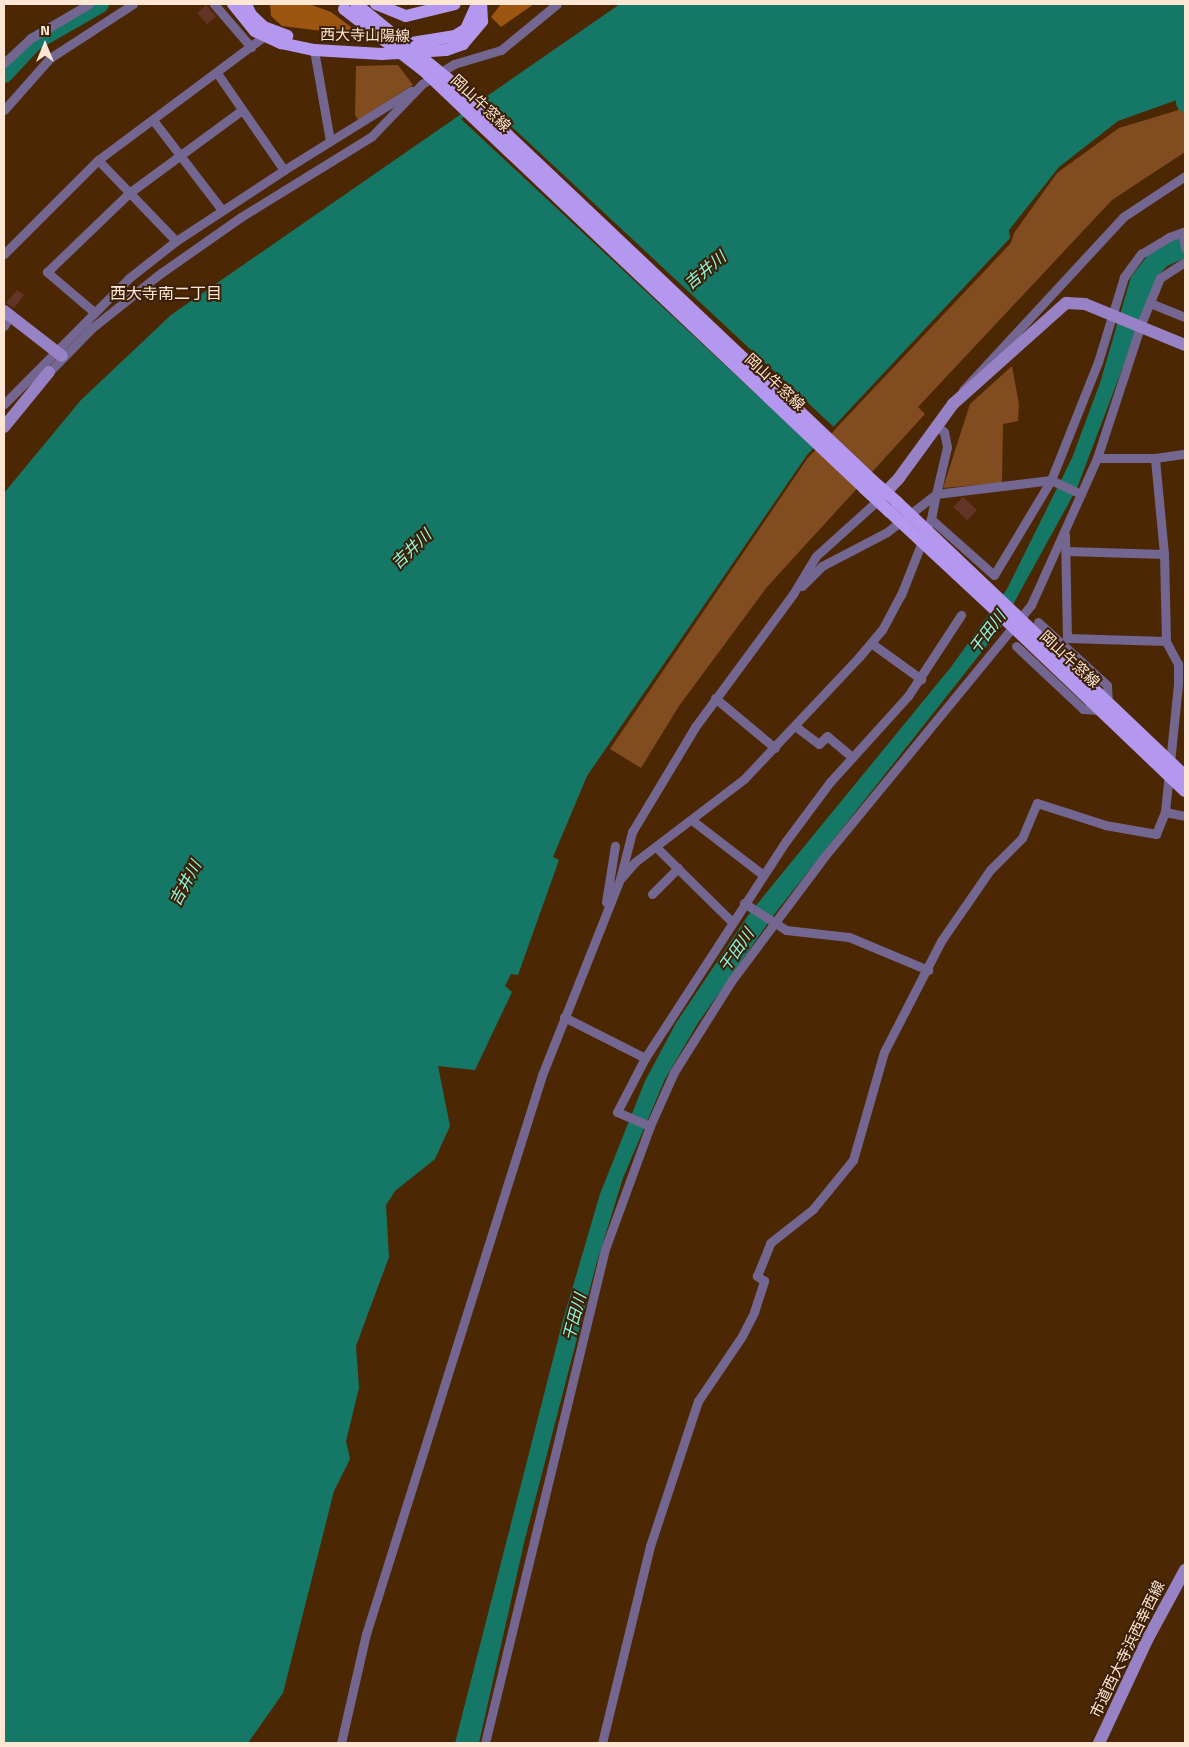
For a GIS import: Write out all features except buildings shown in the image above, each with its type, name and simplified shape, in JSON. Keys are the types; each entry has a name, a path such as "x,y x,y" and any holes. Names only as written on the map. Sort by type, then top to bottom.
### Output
{"main road":[{"name":"西大寺山陽線","path":"233,4 244,21 264,36 314,50 382,54 455,48 477,32 484,13 481,4"},
{"name":"西大寺山陽線","path":"246,4 251,16 264,27 283,35 314,42 388,46 455,36 466,29 476,4"},
{"name":"岡山牛窓線","path":"356,4 454,84 869,485"},
{"path":"376,4 406,16 455,4"},
{"name":"岡山牛窓線","path":"340,6 423,70 1104,706 1170,761 1185,776"},
{"name":"岡山牛窓線","path":"1104,706 1185,791"}],"street":[{"path":"4,63 31,38 89,4"},
{"path":"4,110 50,58 133,4"},
{"path":"214,4 251,47"},
{"path":"4,427 49,372 59,352 94,312 176,242 284,170 454,64 501,50 557,4"},
{"path":"4,254 98,160 217,73 264,36"},
{"path":"314,50 330,141"},
{"path":"217,73 284,170"},
{"path":"4,404 59,352 160,273 241,217 372,136 422,84"},
{"path":"94,312 48,272 129,193 179,154 242,110"},
{"path":"153,120 222,210"},
{"path":"98,160 176,242"},
{"path":"342,1743 366,1634 407,1501 470,1311 542,1075 604,912 620,879 632,832 644,808 715,698 793,594 816,556 881,496 975,373 1123,216 1185,176"},
{"path":"931,520 994,575 1052,481 1116,315 1131,264 1155,245 1183,232 1185,248"},
{"path":"484,1743 605,1249 648,1126 694,1038 772,922 1014,621 1065,532 1097,458 1139,323 1150,304 1160,278 1185,262"},
{"path":"953,404 1066,304 1079,302 1139,323 1185,345"},
{"path":"1150,304 1185,317"},
{"path":"6,317 59,352"},
{"path":"620,879 635,862 693,820 774,748 871,643 901,595 931,520 947,447 944,432 936,426"},
{"path":"1097,458 1155,458 1185,454"},
{"path":"602,1743 650,1546 698,1401 742,1336 754,1312 764,1281 756,1276 770,1243 813,1208 852,1160 884,1052 941,942 990,870 1022,838 1036,802 1105,826 1156,834 1165,812 1170,761 1182,696 1178,664 1166,641 1164,554 1155,458"},
{"path":"793,594 822,566 887,532 936,494 1052,481 1080,494"},
{"path":"1065,532 1066,642"},
{"path":"1066,551 1164,554"},
{"path":"648,1126 617,1112 645,1058 763,875 852,756 921,679 961,615"},
{"path":"1016,646 1083,709 1104,706 1107,685 1066,642 1038,622"},
{"path":"1066,642 1166,641"},
{"path":"871,643 921,679"},
{"path":"715,698 774,748"},
{"path":"795,726 819,744 827,736 852,756"},
{"path":"1165,812 1185,816"},
{"path":"693,820 763,875"},
{"path":"604,912 615,846"},
{"path":"656,847 732,922"},
{"path":"652,894 678,868"},
{"path":"746,904 786,930 849,937 928,970"},
{"path":"564,1017 645,1058"},
{"name":"市道西大寺浜西幸西線","path":"1100,1743 1146,1640 1185,1570"}],"shaded area":[{"path":"270,4 309,4 331,12 363,36 282,26 271,16"},
{"path":"501,4 534,4 501,27 491,17"},
{"path":"398,65 413,85 358,120 355,115 356,66"},
{"path":"1185,108 1185,152 1112,200 918,407 925,414 767,587 679,706 641,768 610,749 807,459 1011,243 1014,233 1057,173 1119,128"},
{"path":"1012,366 1019,404 1018,421 1003,424 1002,483 943,488 970,404"}],"water":[{"name":"吉井川","path":"620,4 1185,4 1185,97 1118,121 1059,167 1009,230 1010,238 807,455 587,776 553,857 559,860 518,975 511,974 505,986 512,992 475,1070 438,1066 450,1126 435,1159 395,1191 386,1205 389,1257 356,1346 359,1388 346,1441 350,1459 334,1491 283,1693 248,1743 4,1743 4,493 81,400 171,315"},
{"name":"干田川","path":"1177,238 1185,238 1185,258 1167,266 1157,277 1077,488 999,630 773,916 698,1023 665,1079 623,1178 596,1265 524,1543 479,1743 455,1743 563,1320 600,1194 645,1081 676,1023 749,914 951,667 1007,589 1072,458 1100,383 1131,277 1148,255"}],"pier":[{"path":"481,98 836,429 816,450 461,119"}],"waterway":[{"path":"4,74 34,42 100,4"}],"district":[{"name":"西大寺南二丁目","path":"166,293"}]}
